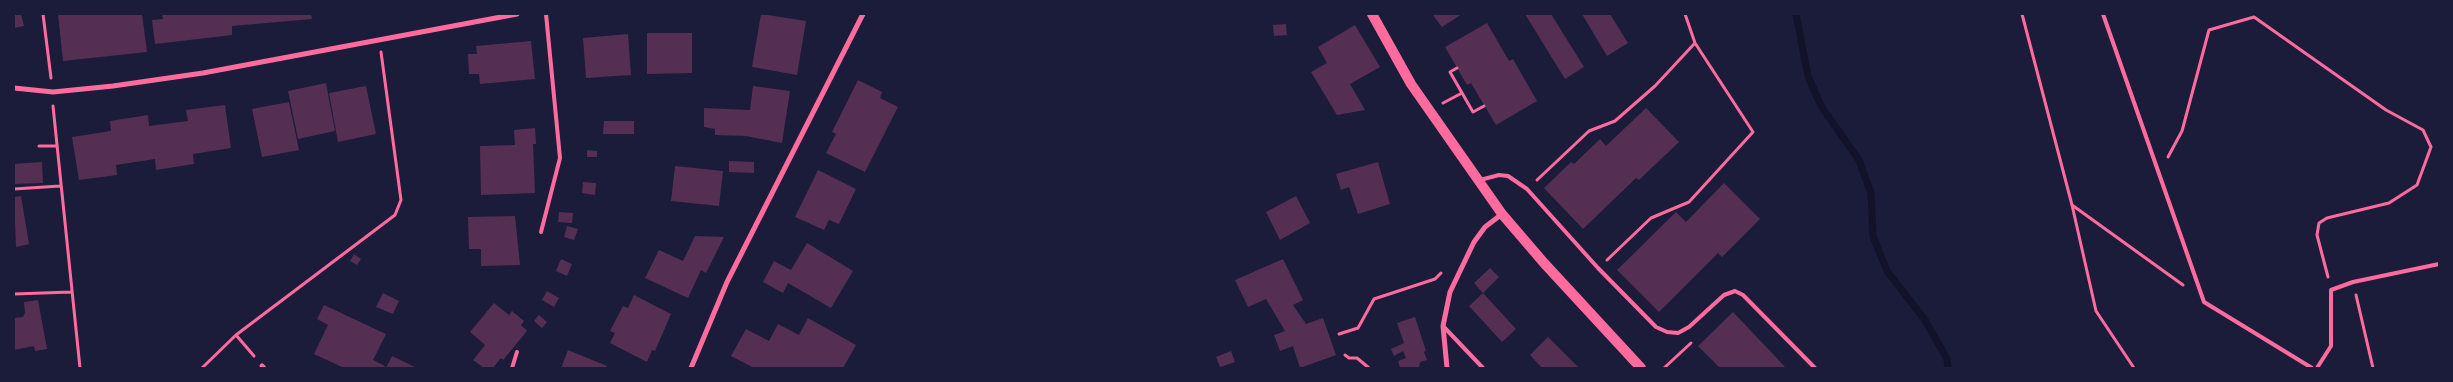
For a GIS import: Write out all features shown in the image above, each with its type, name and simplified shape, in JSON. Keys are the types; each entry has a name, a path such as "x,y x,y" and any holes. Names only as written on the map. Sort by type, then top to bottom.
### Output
{"main road":[{"path":"1372,14 1411,84 1502,214 1544,263 1641,368"}],"street":[{"path":"14,88 53,92 203,73 517,14"},
{"path":"691,368 731,274 863,14"},
{"path":"1447,368 1443,326 1450,292 1465,258 1485,227 1502,214"}],"lane":[{"path":"541,232 560,158 546,14"},
{"path":"2103,14 2204,302 2312,368"},
{"path":"1478,181 1500,175 1508,176 1527,189 1598,268 1656,327 1667,332 1678,333 1689,327 1724,295 1736,291 1743,295 1814,368"},
{"path":"2317,368 2331,346 2331,290 2354,282 2439,264"},
{"path":"1443,326 1483,368"},
{"path":"512,368 517,352"}],"path":[{"path":"44,14 53,92"},
{"path":"1598,268 1651,218 1690,202 1753,132 1695,43 1685,14"},
{"path":"2022,14 2072,205 2096,311 2134,368"},
{"path":"2159,172 2182,131 2209,30 2254,15 2386,110 2422,130 2431,147 2417,185 2389,203 2327,218 2319,223 2317,235 2331,290"},
{"path":"1527,189 1589,132 1615,122 1656,86 1695,43"},
{"path":"202,368 236,335 395,215 401,200 381,53"},
{"path":"1457,68 1450,72 1473,112 1484,106"},
{"path":"54,116 80,368"},
{"path":"39,146 56,146"},
{"path":"14,189 60,186"},
{"path":"2072,205 2169,274 2204,302"},
{"path":"1339,334 1358,328 1374,299 1435,279 1441,273"},
{"path":"2354,282 2373,368"},
{"path":"14,294 71,292"},
{"path":"236,335 263,367"},
{"path":"1346,355 1349,358 1356,358 1369,368"}],"building":[{"path":"14,14 21,14 24,26 14,28"},
{"path":"58,14 142,14 147,52 63,61"},
{"path":"162,14 311,14 312,19 232,26 232,35 155,44 152,20 163,19"},
{"path":"761,14 806,21 797,75 752,67"},
{"path":"1432,14 1462,14 1442,27"},
{"path":"1525,14 1551,14 1584,67 1565,79"},
{"path":"1582,14 1610,14 1628,43 1607,56"},
{"path":"1487,23 1509,61 1513,59 1537,101 1496,125 1471,83 1467,85 1445,47"},
{"path":"1286,24 1287,35 1274,36 1273,25"},
{"path":"1355,25 1380,67 1350,84 1365,110 1337,115 1311,72 1327,63 1318,47"},
{"path":"647,33 692,33 692,73 647,74"},
{"path":"628,34 631,75 586,78 583,38"},
{"path":"531,41 535,79 480,84 479,74 469,74 468,54 477,54 476,46"},
{"path":"858,80 882,92 880,98 898,107 865,172 826,153 836,134 832,132"},
{"path":"326,83 335,131 298,139 288,91"},
{"path":"366,86 376,134 338,142 329,93"},
{"path":"753,86 790,91 782,143 746,136 715,135 715,129 704,127 704,108 750,110"},
{"path":"289,102 299,150 262,157 252,109"},
{"path":"225,105 231,148 193,154 194,164 156,170 155,159 116,165 117,175 79,180 72,137 111,131 110,121 148,115 149,126 188,121 186,110"},
{"path":"1646,108 1679,142 1639,180 1636,178 1583,229 1544,188 1571,162 1574,164 1600,139 1606,146"},
{"path":"604,121 634,121 634,134 603,134"},
{"path":"535,128 536,144 533,144 535,193 481,195 480,146 515,145 514,130"},
{"path":"587,150 597,151 597,157 587,157"},
{"path":"729,161 754,162 754,173 729,172"},
{"path":"42,162 43,183 14,184 14,164"},
{"path":"1378,162 1390,204 1358,214 1349,187 1341,190 1336,174"},
{"path":"675,166 723,171 719,206 671,201"},
{"path":"818,170 856,189 839,224 829,220 824,230 795,217"},
{"path":"583,182 596,183 595,195 582,193"},
{"path":"1724,183 1760,219 1722,257 1718,253 1659,312 1617,270 1676,212 1686,222"},
{"path":"21,196 29,244 16,247 14,197"},
{"path":"1296,196 1310,223 1280,240 1266,212"},
{"path":"559,212 573,213 572,223 558,222"},
{"path":"515,216 520,265 481,266 481,249 469,249 468,217"},
{"path":"567,226 578,229 574,240 564,237"},
{"path":"695,236 724,237 706,273 701,270 688,298 645,278 659,250 683,261"},
{"path":"807,243 853,271 831,308 788,283 783,293 763,282 774,261 791,270"},
{"path":"354,254 361,259 357,265 350,261"},
{"path":"561,259 572,264 567,276 556,271"},
{"path":"1283,259 1303,300 1293,305 1306,324 1323,318 1336,355 1300,368 1293,346 1280,351 1274,335 1285,331 1266,299 1248,307 1235,280"},
{"path":"1490,268 1499,277 1483,293 1474,283"},
{"path":"547,291 559,298 554,307 542,300"},
{"path":"383,293 399,301 393,314 376,307"},
{"path":"1483,293 1516,329 1502,342 1469,306"},
{"path":"634,295 671,314 655,351 652,350 647,362 610,343 615,333 610,331 623,306 628,308"},
{"path":"38,300 47,349 35,351 34,346 14,350 14,318 23,317 25,313 24,302"},
{"path":"494,303 509,315 512,311 524,321 521,325 527,331 503,360 501,358 493,368 484,368 473,360 485,345 470,332"},
{"path":"324,305 386,334 373,360 385,366 384,368 344,368 314,354 328,325 317,319"},
{"path":"1733,312 1786,368 1720,368 1698,346"},
{"path":"539,315 547,322 542,328 534,321"},
{"path":"1415,317 1427,360 1420,362 1419,368 1400,368 1398,361 1406,358 1403,351 1394,356 1391,349 1404,343 1397,323"},
{"path":"808,318 856,345 843,368 754,368 731,356 746,329 769,341 778,324 799,335"},
{"path":"1548,337 1579,368 1542,368 1530,355"},
{"path":"568,350 607,366 606,368 561,368"},
{"path":"1231,351 1235,362 1220,367 1216,357"},
{"path":"392,356 417,368 386,368"}],"waterway":[{"path":"1796,14 1808,76 1821,106 1859,160 1871,193 1873,236 1887,271 1925,320 1947,359 1948,368"}]}
